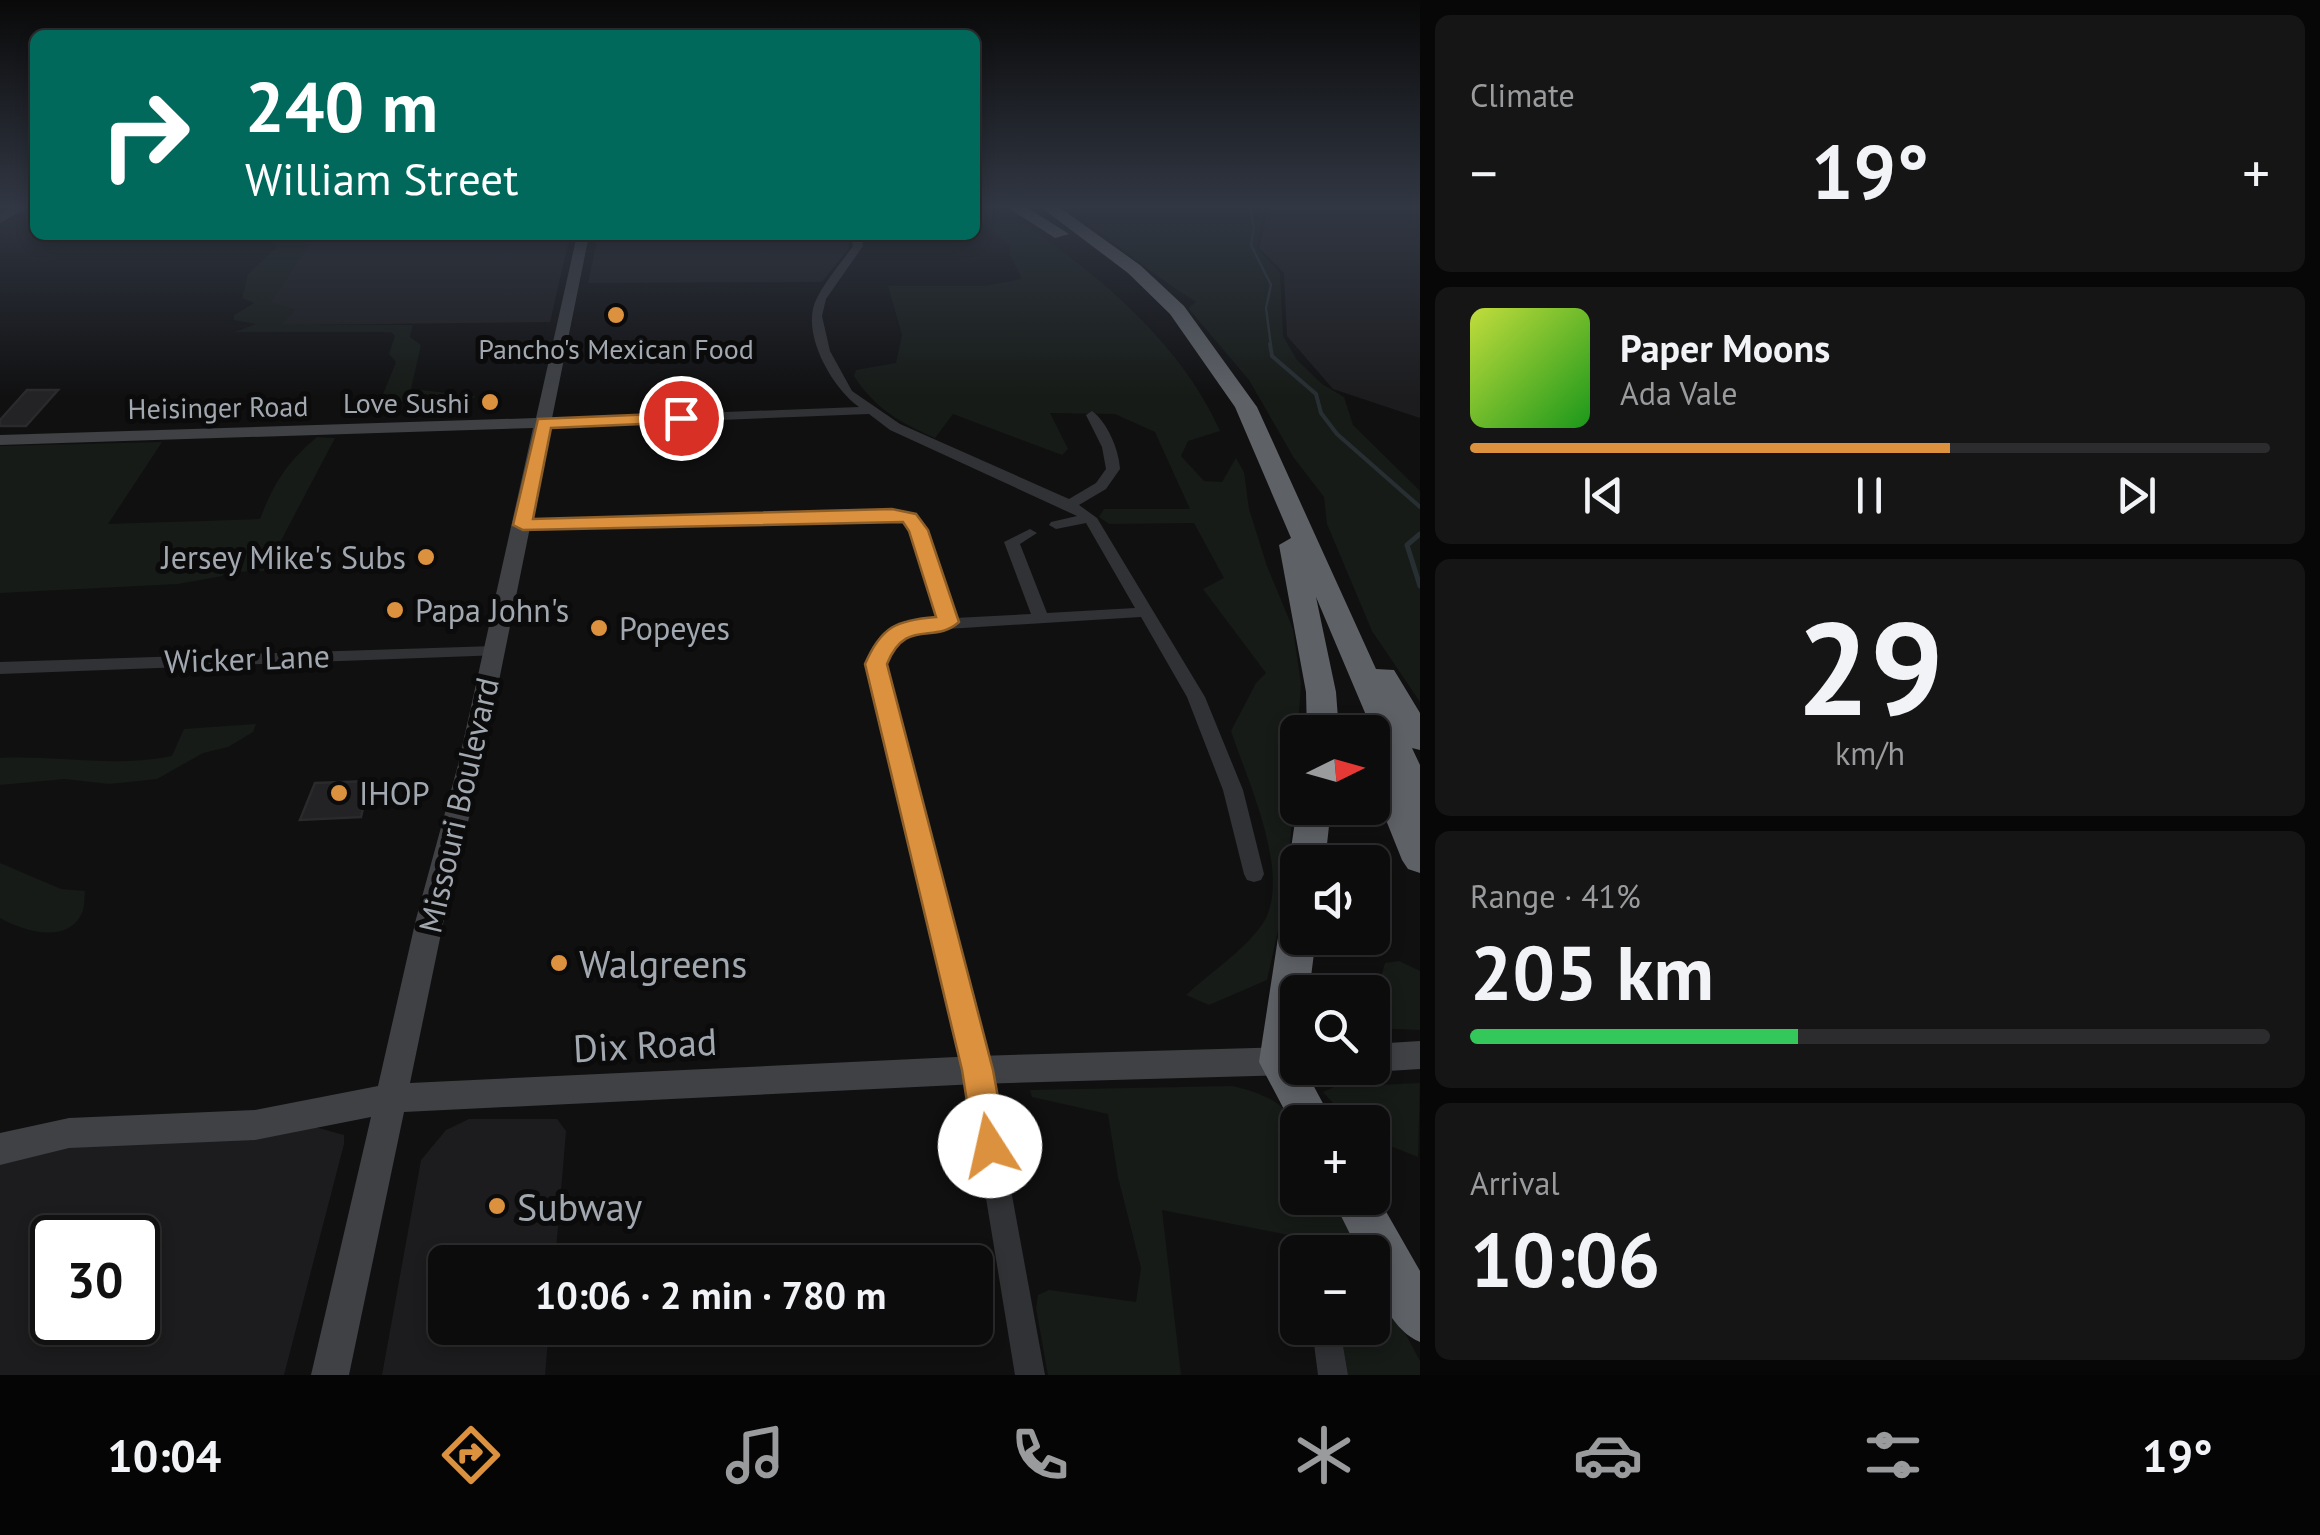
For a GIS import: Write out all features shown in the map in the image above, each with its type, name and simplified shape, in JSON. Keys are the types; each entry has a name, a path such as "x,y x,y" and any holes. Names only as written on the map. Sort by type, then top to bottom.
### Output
{"highway":[{"path":"1103,269 1161,320 1214,385 1253,454 1361,715"},
{"path":"1135,269 1177,310 1220,365 1270,454 1420,802"},
{"path":"1292,545 1321,692 1322,715"},
{"path":"1317,563 1420,739"},
{"path":"1390,788 1420,860"},
{"path":"1363,1215 1420,1318"}],"main road":[{"name":"Missouri Boulevard","path":"330,1375 495,651 577,269"},
{"name":"Heisinger Road","path":"0,440 544,423"},
{"path":"1390,1057 1420,1056"},
{"name":"Dix Road","path":"0,1149 69,1133 255,1125 392,1098 978,1070 1280,1061"}],"street":[{"path":"842,269 821,299 816,316 824,351 847,393 894,427 1090,518 1196,697 1233,790 1254,874"},
{"name":"Heisinger Road","path":"544,423 866,410"},
{"path":"1069,505 1098,490 1117,468 1113,452 1092,415"},
{"path":"523,525 892,514 909,518 919,530 948,622"},
{"path":"1056,525 1090,518"},
{"path":"1030,534 1012,542 1040,616"},
{"path":"1030,1375 978,1070 876,664 885,641 911,626 1147,612"},
{"name":"Wicker Lane","path":"0,668 495,651"},
{"path":"1329,1345 1333,1375"}],"shaded area":[{"path":"253,269 293,269 271,302 295,310 282,324 413,325 410,337 421,345 411,389 476,396 471,400 380,402 396,362 389,354 395,336 391,332 235,332 256,324 234,320 234,315 254,303 242,298 248,274"},
{"path":"292,269 562,269 550,322 281,325 270,303"},
{"path":"591,269 832,269 822,282 588,283"},
{"path":"1017,269 1084,269 1153,331 1179,362 1220,431 1188,441 1181,456 1204,481 1222,482 1236,458 1244,472 1249,509 1293,629 1301,684 1299,715 1280,715 1280,825 1291,825 1290,845 1280,845 1280,922 1267,980 1209,1005 1186,995 1245,945 1261,926 1270,906 1273,883 1265,830 1231,731 1256,683 1266,673 1203,589 1224,578 1194,523 1109,524 1099,517 1104,509 1190,509 1155,432 1115,414 1050,413 1068,449 1062,455 953,414 935,438 889,413 854,376 856,370 896,363 902,335 888,286 984,286 1022,279"},
{"path":"1149,269 1277,269 1283,336 1297,360 1322,384 1344,397 1353,425 1420,491 1420,702 1372,631 1327,524 1324,497 1294,458 1249,380 1188,308 1196,302"},
{"path":"1280,269 1420,269 1420,418 1333,389 1287,336 1284,273"},
{"path":"317,437 335,438 265,571 225,572 222,576 178,584 0,593 0,446 162,442 108,524 260,519 282,474"},
{"path":"256,724 253,732 228,747 203,753 157,779 109,784 65,779 0,785 0,758 151,759 172,756 184,729"},
{"path":"0,863 61,889 85,891 81,915 65,930 54,932 19,927 0,918"},
{"path":"1399,961 1420,971 1420,1030 1390,1029 1390,975 1382,975 1385,963"},
{"path":"1420,1083 1418,1157 1390,1146 1390,1105 1335,1105 1323,1092 1334,1087"},
{"path":"1232,1086 1257,1093 1280,1107 1280,1215 1340,1215 1352,1235 1289,1235 1162,1210 1181,1375 1048,1375 1036,1308 1038,1295 1049,1290 1136,1302 1141,1268 1118,1177 1108,1114 1032,1097 1030,1090"},
{"path":"469,1119 557,1119 566,1131 556,1245 428,1245 428,1345 548,1345 545,1375 382,1375 421,1160 446,1130"},
{"path":"315,1127 344,1135 284,1375 0,1375 0,1161 57,1147"},
{"path":"1390,1305 1420,1361 1420,1375 1348,1375 1343,1345 1390,1345"}],"building":[{"path":"27,390 58,390 26,426 0,426 0,420"},
{"name":"IHOP","path":"369,781 361,817 300,820 315,783"}],"waterway":[{"path":"1263,269 1271,285 1266,308 1271,346"},
{"path":"1270,344 1272,356 1316,394 1321,413 1337,434 1420,507"},
{"path":"1420,534 1407,545 1420,586"}],"place":[{"name":"Pancho's Mexican Food","path":"616,315"},
{"name":"Love Sushi","path":"490,402"},
{"name":"Jersey Mike's Subs","path":"426,557"},
{"name":"Papa John's","path":"395,610"},
{"name":"Popeyes","path":"599,628"},
{"name":"IHOP","path":"339,793"},
{"name":"Walgreens","path":"559,963"},
{"name":"Subway","path":"497,1206"}],"route":[{"path":"681,418 544,423 523,525 892,514 909,518 919,530 948,622 911,626 885,641 876,664 978,1070 990,1146"}]}
